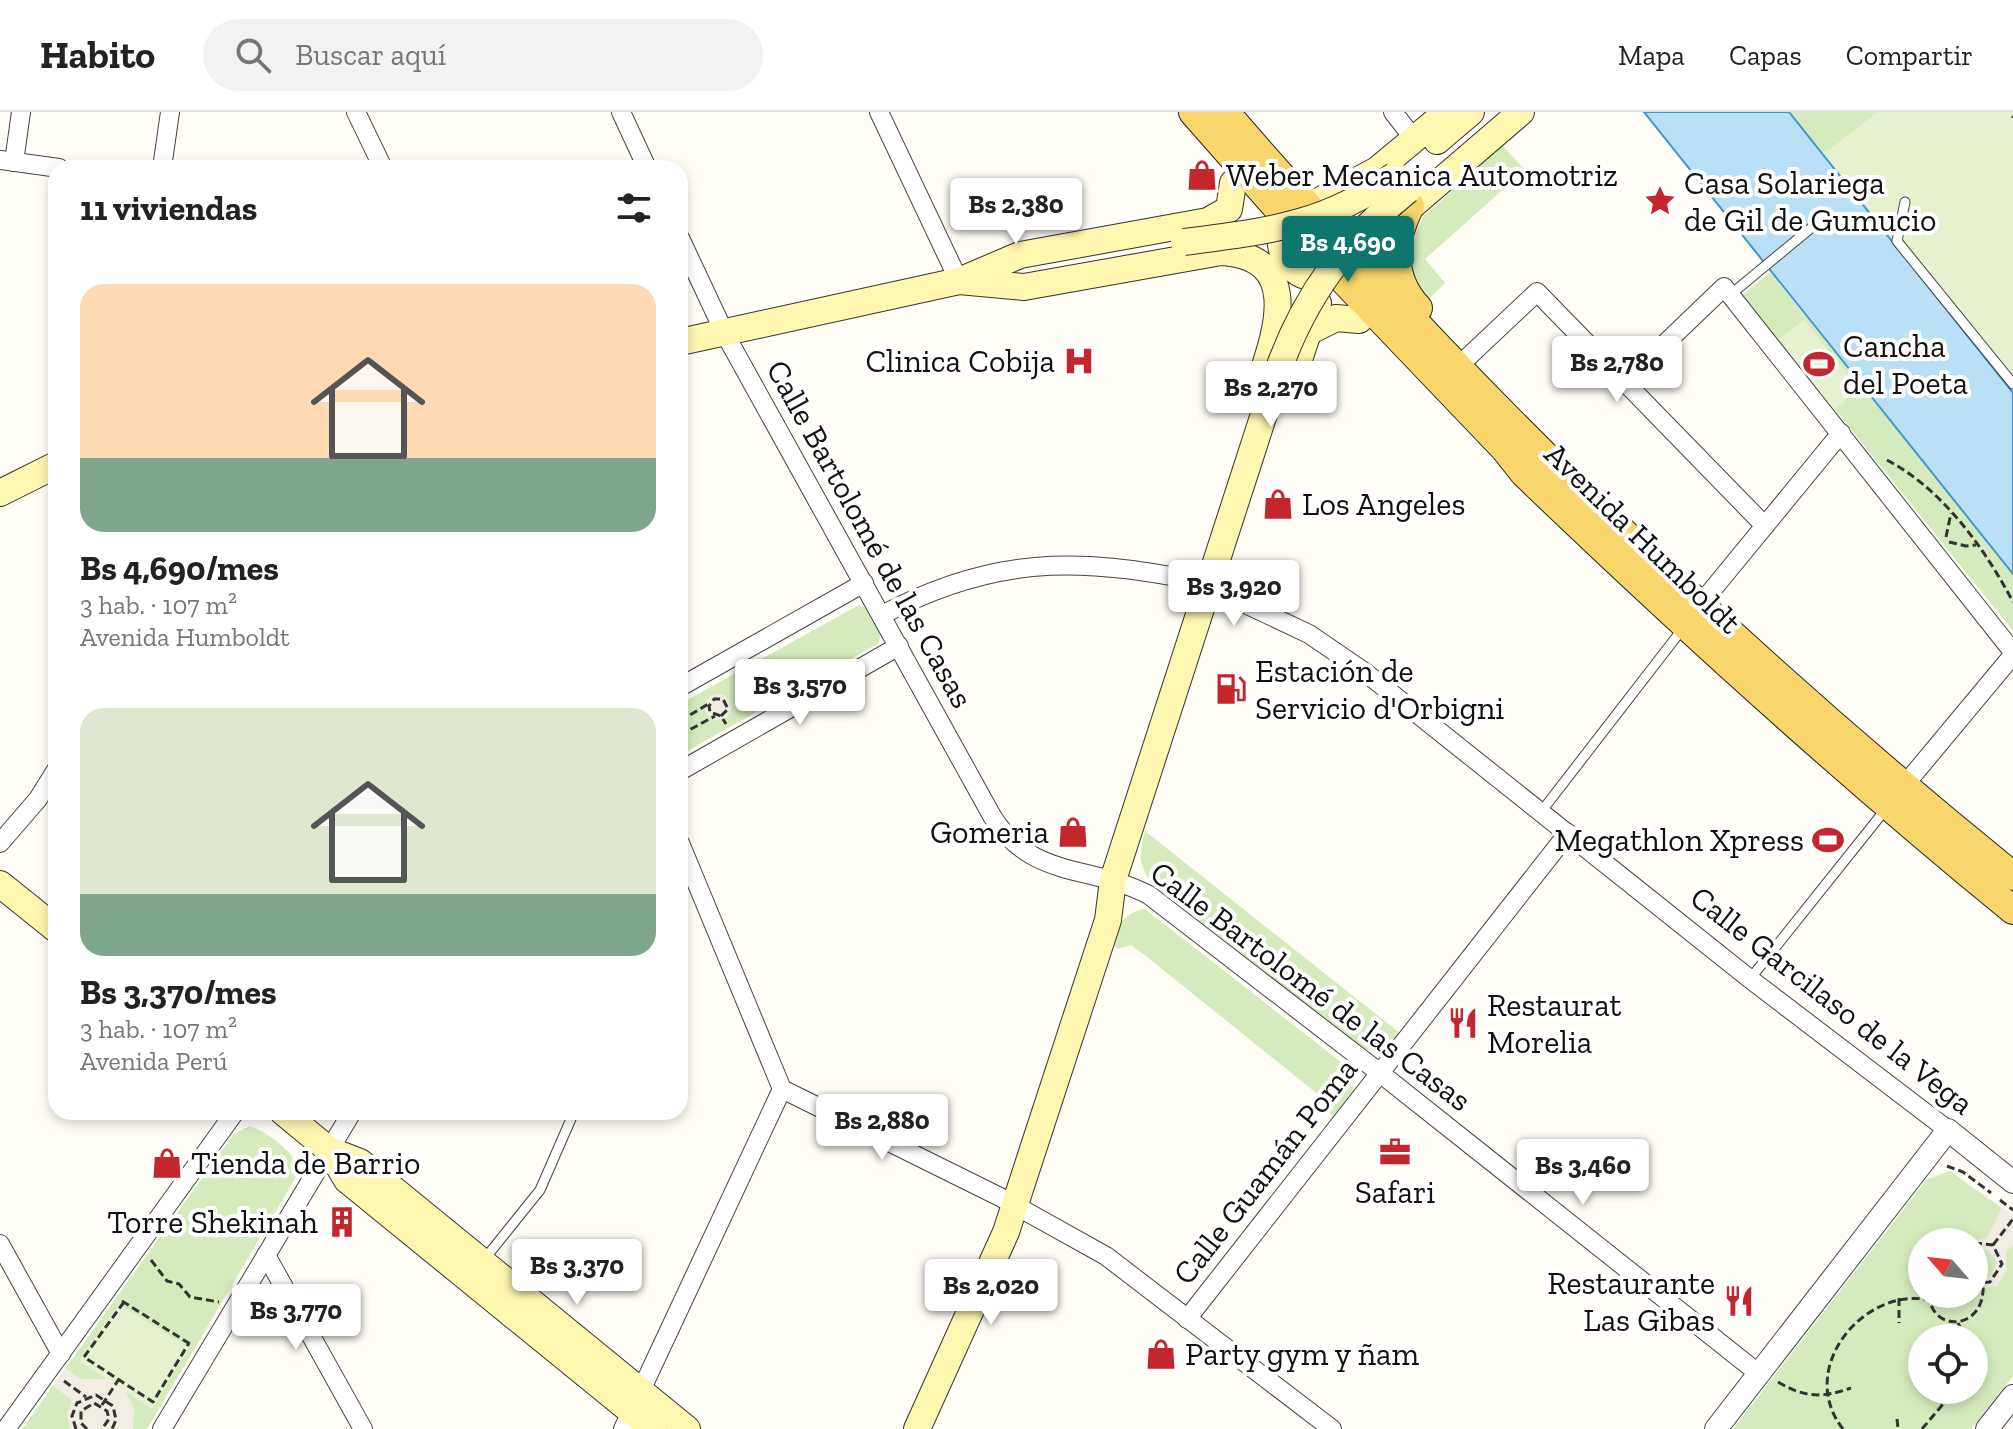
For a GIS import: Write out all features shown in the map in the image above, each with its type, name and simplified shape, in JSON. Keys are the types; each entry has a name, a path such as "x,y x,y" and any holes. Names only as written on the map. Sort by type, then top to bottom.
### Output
{"main road":[{"path":"1173,112 1281,234 1291,267 1309,278 1337,265"},
{"name":"Avenida Humboldt","path":"1193,112 1310,245 1505,449 1524,473 1895,797 2013,910"},
{"name":"Avenida Humboldt","path":"1225,112 1326,229 1545,453 1692,617"},
{"path":"1239,112 1316,202 1331,206 1345,218 1337,265 1359,320 1497,458 1524,473"},
{"path":"1281,234 1298,208 1377,170 1447,112"},
{"path":"1194,628 1217,610 1308,332 1337,265 1471,112"},
{"path":"917,1429 998,1252 1007,1201 1091,914 1113,880 1278,371 1297,321 1329,269 1366,226 1404,190 1500,112"},
{"path":"688,341 959,281 1291,227 1360,201 1404,190 1521,112"},
{"path":"959,281 1020,255 1208,221 1229,209 1233,183"},
{"path":"1404,190 1396,244 1400,283 1409,298 1532,421 1545,453"},
{"path":"959,281 1024,287 1221,252 1251,261 1270,278 1280,312 1277,330 1191,593 1194,628"},
{"path":"1308,332 1336,318 1359,320"},
{"path":"0,493 48,469"},
{"name":"Avenida Humboldt","path":"1895,797 2013,876"},
{"path":"0,884 48,923"},
{"path":"293,1120 329,1150 360,1162 653,1429"},
{"path":"897,1429 1007,1201"},
{"path":"632,1410 687,1429"}],"street":[{"path":"21,112 7,161 48,167"},
{"path":"163,160 170,112"},
{"path":"356,112 379,160"},
{"path":"621,112 643,160"},
{"path":"879,112 959,281"},
{"path":"1393,112 1414,139"},
{"name":"Calle Bartolomé de las Casas","path":"688,255 725,334 1004,835 1015,847 1043,862 1113,880 1149,895 1766,1377"},
{"path":"1625,382 1727,291 2013,654 1895,797"},
{"path":"1467,358 1537,292 1765,526"},
{"path":"1692,617 1841,433"},
{"path":"882,615 964,579 995,570 1038,565 1115,567 1196,581"},
{"path":"688,682 864,583"},
{"name":"Calle Garcilaso de la Vega","path":"1222,593 1281,618 1366,673 1750,979 2013,1182"},
{"path":"688,766 899,646"},
{"path":"0,843 48,783"},
{"name":"Calle Guamán Poma","path":"1187,1319 1568,833"},
{"path":"688,862 782,1089 1007,1201 1106,1256 1332,1429"},
{"path":"632,1410 782,1089"},
{"path":"6,1429 229,1120"},
{"path":"162,1429 347,1120"},
{"path":"1716,1429 1766,1377 1948,1130"},
{"path":"0,1244 61,1354"},
{"path":"266,1255 363,1429"},
{"path":"1987,1429 2013,1396"}],"lane":[{"path":"1905,202 1897,241 2013,384"},
{"path":"1727,291 1811,228"},
{"path":"1541,812 1692,617"},
{"path":"1750,979 1895,797"},
{"path":"476,1270 540,1190 571,1120"}],"path":[{"path":"1876,454 1917,478 1951,513 2013,602"},
{"path":"1951,513 1946,541 1976,545"},
{"path":"688,731 715,716 721,716 728,709 723,699 713,697 710,712 715,716"},
{"path":"688,716 710,703"},
{"path":"721,716 726,725"},
{"path":"1993,1245 2013,1219"},
{"path":"1988,1244 1993,1245 2002,1257 2001,1272 1988,1281"},
{"path":"149,1258 167,1281 179,1284 190,1297 219,1302"},
{"path":"119,1298 191,1344 153,1402 84,1357 124,1302"},
{"path":"1899,1298 1899,1323"},
{"path":"1843,1429 1825,1397 1824,1381 1833,1353 1858,1324 1899,1298 1908,1299"},
{"path":"1934,1308 1941,1318 1958,1323 1974,1316 1981,1308"},
{"path":"1766,1377 1798,1393 1825,1397 1851,1388"},
{"path":"102,1405 119,1379"},
{"path":"64,1381 86,1397 106,1399 116,1412 112,1429"},
{"path":"76,1429 74,1409 86,1397"},
{"path":"87,1429 80,1419 83,1408 90,1403 102,1405"},
{"path":"1922,1429 1943,1404"},
{"path":"102,1405 109,1419 102,1429"},
{"path":"1897,1419 1898,1429"}],"green space":[{"path":"1789,112 1878,112 1823,155"},
{"path":"1878,112 2013,112 2013,393 1823,155"},
{"path":"1502,145 1525,170 1425,259 1445,283 1426,302 1415,283 1412,260 1415,238 1423,217"},
{"path":"1770,272 2013,574 2013,631 1743,295"},
{"name":"Cancha del Poeta","path":"1804,320 1859,389 1835,409 1779,339"},
{"path":"859,605 869,611 876,621 880,632 879,643 688,750 688,700"},
{"path":"774,657 791,686 774,695 758,666"},
{"path":"1145,831 1401,1034 1389,1049 1370,1051 1360,1047 1154,885 1141,859"},
{"path":"1145,909 1346,1066 1354,1090 1333,1120 1325,1100 1131,945 1118,949 1109,940 1128,916"},
{"path":"249,1126 280,1144 293,1158 299,1172 147,1429 22,1429 233,1135"},
{"path":"1950,1171 2013,1216 2013,1376 1971,1429 1733,1429 1927,1179"},
{"path":"119,1304 189,1348 152,1409 79,1361"}],"shaded area":[{"path":"718,694 727,698 731,707 727,716 718,720 709,716 705,707 709,698"},
{"path":"2002,1207 2013,1216 2013,1245 2006,1252 2007,1270 1997,1286 1988,1288 1988,1277 1997,1262 1988,1250 1988,1236"},
{"path":"65,1368 81,1379 107,1379 125,1390 134,1409 133,1429 70,1429 67,1414 72,1400 53,1386"}],"water":[{"path":"1644,112 1789,112 2013,393 2013,574"}],"place":[{"name":"Weber Mecanica Automotriz","path":"1202,175"},
{"name":"Casa Solariega de Gil de Gumucio","path":"1660,201"},
{"name":"Clinica Cobija","path":"1079,361"},
{"name":"Cancha del Poeta","path":"1819,364"},
{"name":"Los Angeles","path":"1278,504"},
{"name":"Estación de Servicio d'Orbigni","path":"1231,689"},
{"name":"Gomeria","path":"1073,832"},
{"name":"Megathlon Xpress","path":"1828,840"},
{"name":"Restaurat Morelia","path":"1463,1023"},
{"name":"Safari","path":"1395,1152"},
{"name":"Tienda de Barrio","path":"167,1163"},
{"name":"Torre Shekinah","path":"342,1222"},
{"name":"Restaurante Las Gibas","path":"1739,1301"},
{"name":"Party gym y ñam","path":"1161,1354"}]}
